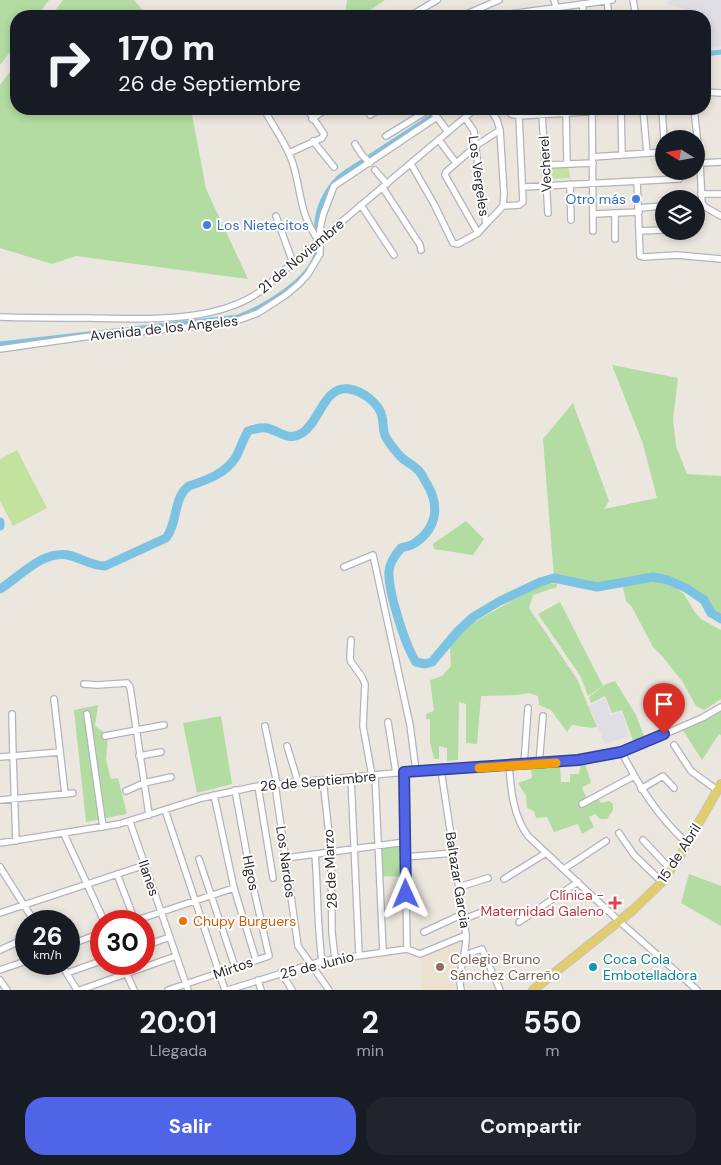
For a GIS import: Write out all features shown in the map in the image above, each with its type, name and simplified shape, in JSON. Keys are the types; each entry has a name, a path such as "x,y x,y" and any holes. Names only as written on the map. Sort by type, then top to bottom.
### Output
{"main road":[{"name":"15 de Abril","path":"533,990 619,921 662,882 688,843 719,787"}],"street":[{"path":"422,9 437,0"},
{"path":"476,10 499,0"},
{"path":"554,0 556,8"},
{"path":"541,10 612,0"},
{"path":"582,4 583,10"},
{"path":"267,115 293,163 303,213 319,241"},
{"path":"289,154 322,138 324,134 310,115"},
{"path":"312,119 318,115"},
{"path":"386,136 427,115"},
{"name":"Avenida de los Angeles","path":"0,349 136,327 236,322 258,313 286,295 308,274 320,254 319,241 322,215 334,186 429,115"},
{"path":"435,115 448,132"},
{"name":"21 de Noviembre","path":"0,317 136,327 238,303 267,287 275,278 468,115"},
{"path":"486,224 503,206 504,194 500,130 494,115"},
{"path":"515,115 530,115"},
{"name":"Vecherel","path":"542,115 548,213"},
{"path":"566,115 567,163"},
{"path":"592,115 593,231"},
{"path":"621,115 622,154"},
{"path":"644,115 647,153"},
{"path":"662,115 663,130"},
{"path":"695,115 696,130"},
{"path":"503,206 522,204 523,202 519,116"},
{"name":"Los Vergeles","path":"465,118 474,131 477,145 480,185 486,224 478,233"},
{"path":"411,164 434,204 453,243 458,244 478,233 445,175 446,172 477,145 500,130"},
{"path":"439,140 456,163"},
{"path":"313,141 334,167"},
{"path":"355,144 368,162"},
{"path":"546,165 593,160 622,154 655,153"},
{"path":"705,163 721,162"},
{"path":"375,170 420,245 421,250"},
{"path":"523,187 666,180"},
{"path":"636,181 640,256 677,254 721,259"},
{"path":"570,184 571,220"},
{"path":"705,194 721,194"},
{"path":"362,205 394,255"},
{"path":"593,214 655,207"},
{"path":"705,208 721,216"},
{"path":"615,213 616,239"},
{"path":"276,216 293,263"},
{"path":"640,232 655,231"},
{"path":"344,567 373,555 410,725 416,771"},
{"path":"352,640 351,662 365,684 363,726 374,775 383,951"},
{"path":"84,684 126,684 130,687 149,815"},
{"path":"54,700 65,794"},
{"name":"26 de Septiembre","path":"0,844 130,822 214,795 258,786 416,771 539,764 578,760 621,752 702,718 721,707"},
{"path":"524,765 528,708"},
{"path":"12,714 16,841"},
{"path":"87,714 103,827"},
{"path":"539,764 543,716"},
{"path":"388,722 396,773"},
{"path":"105,736 164,726"},
{"name":"Los Nardos","path":"265,726 276,784 297,942 329,990"},
{"path":"674,745 692,771 719,787"},
{"path":"287,746 298,782"},
{"path":"0,757 60,752"},
{"path":"139,756 161,752"},
{"path":"621,752 641,790 662,818 688,843"},
{"path":"509,766 514,802 521,825 528,836 619,921 697,990"},
{"name":"Baltazar Garcia","path":"441,770 466,935 460,979 461,990"},
{"path":"404,772 407,949"},
{"path":"126,791 144,783 170,776"},
{"path":"582,804 634,776"},
{"path":"641,790 662,776 674,788"},
{"path":"351,778 358,954"},
{"name":"28 de Marzo","path":"323,780 331,852 332,934 335,958"},
{"path":"258,786 273,878"},
{"name":"HIgos","path":"235,790 251,877 270,956"},
{"path":"0,800 73,793"},
{"path":"214,795 234,888 256,960"},
{"path":"164,810 194,901 227,990"},
{"name":"Ilanes","path":"130,822 187,987"},
{"path":"619,833 634,855 662,882"},
{"path":"64,834 99,910"},
{"path":"643,840 671,870"},
{"path":"564,869 606,841"},
{"path":"286,858 405,842"},
{"path":"405,857 454,853"},
{"path":"504,879 546,853"},
{"path":"315,854 318,884 318,932 322,961"},
{"path":"199,859 235,967"},
{"path":"0,913 145,865"},
{"path":"0,868 27,910"},
{"path":"117,874 130,910"},
{"path":"459,887 488,878"},
{"path":"518,922 578,882"},
{"path":"155,914 234,888"},
{"path":"424,932 487,910"},
{"name":"25 de Junio","path":"227,990 281,972 335,958 407,949 420,954 466,935"},
{"path":"155,942 170,937"},
{"path":"0,950 15,943"},
{"path":"464,955 482,949 500,990"},
{"path":"155,963 176,956"},
{"name":"Mirtos","path":"168,990 187,987 235,967 270,956"},
{"path":"0,970 15,965"},
{"path":"281,972 292,990"},
{"path":"68,975 78,990 120,975"},
{"path":"127,975 134,990"},
{"path":"0,980 7,990"},
{"path":"258,980 261,990"}],"shaded area":[{"path":"668,0 721,0 721,46 711,47 711,10 689,10 667,4"},
{"path":"605,698 611,715 622,712 629,736 605,744 589,706"},
{"name":"Colegio Bruno Sánchez Carreño","path":"464,941 459,962 457,987 449,990 422,990 421,957"}],"green space":[{"path":"0,0 49,0 42,10 10,10 10,52 0,65"},
{"path":"63,0 134,0 143,10 56,10"},
{"path":"347,0 385,0 370,10 346,10"},
{"path":"10,71 10,115 192,115 206,189 248,279 76,256 52,264 0,248 0,85"},
{"path":"568,164 570,178 549,179 549,166"},
{"path":"612,365 678,378 673,419 676,446 687,474 721,476 721,619 711,613 704,600 668,580 653,577 607,586 554,578 543,439 573,403 609,501 604,509 657,498 643,444"},
{"path":"17,450 47,508 13,526 0,501 0,459"},
{"path":"466,521 484,539 473,555 434,549 433,544"},
{"path":"651,580 670,584 684,594 701,619 721,630 721,699 704,710 696,706 682,681 653,647 632,607 626,601 623,588 626,584"},
{"path":"557,583 557,587 533,595 529,608 577,679 597,727 588,728 572,725 567,732 551,710 539,705 538,696 529,693 481,696 477,744 466,743 466,704 459,702 458,760 447,761 447,748 439,746 439,759 434,759 430,742 430,719 426,719 426,714 434,711 430,680 442,676 451,666 450,648 458,636 472,623 539,586"},
{"path":"560,602 603,686 588,696 581,677 538,614"},
{"path":"615,681 636,715 644,736 633,741 622,710 612,713 605,696 591,703 589,697 606,684"},
{"path":"98,705 95,726 108,735 106,760 111,779 118,778 127,814 86,822 74,710"},
{"path":"721,706 721,735 719,734 702,760 680,726"},
{"path":"221,716 232,784 197,793 183,723"},
{"path":"585,763 591,783 582,787 586,797 595,794 601,803 609,801 613,804 613,810 607,819 600,819 595,814 589,817 594,827 582,834 578,824 554,832 547,817 536,818 534,811 527,808 526,796 518,783 532,778 531,768 560,765 561,782 570,782 570,774 579,774 581,764"},
{"path":"402,846 404,877 383,876 381,848"},
{"path":"689,874 721,886 721,926 681,903"}],"waterway":[{"path":"711,53 721,52"},
{"path":"317,237 317,219 320,209 327,192 333,184 346,172 434,115"},
{"path":"0,344 238,317 261,306 300,279 315,257 317,245"},
{"path":"0,589 32,566 49,557 68,555 96,565 105,566 166,538 170,532 180,497 184,491 189,486 209,479 227,468 236,457 248,431 264,428 272,429 288,436 302,433 308,428 328,398 341,389 349,389 365,395 378,407 381,412 385,437 401,457 420,472 434,500 434,516 428,531 410,546 401,548 389,569 391,592 398,618 416,662 425,664 432,662 458,631 473,617 500,601 540,582 554,578 597,587 653,577 668,580 686,588 704,600 711,613 721,619"}],"slow traffic":[{"path":"479,768 556,763"}],"place":[{"name":"Otro más","path":"636,199"},
{"name":"Los Nietecitos","path":"207,225"},
{"name":"Clínica - Maternidad Galeno","path":"615,903"},
{"name":"Chupy Burguers","path":"183,921"},
{"name":"Colegio Bruno Sánchez Carreño","path":"440,967"},
{"name":"Coca Cola Embotelladora","path":"593,967"}],"route":[{"path":"406,894 404,772 559,763 594,758 621,752 664,734"}]}
